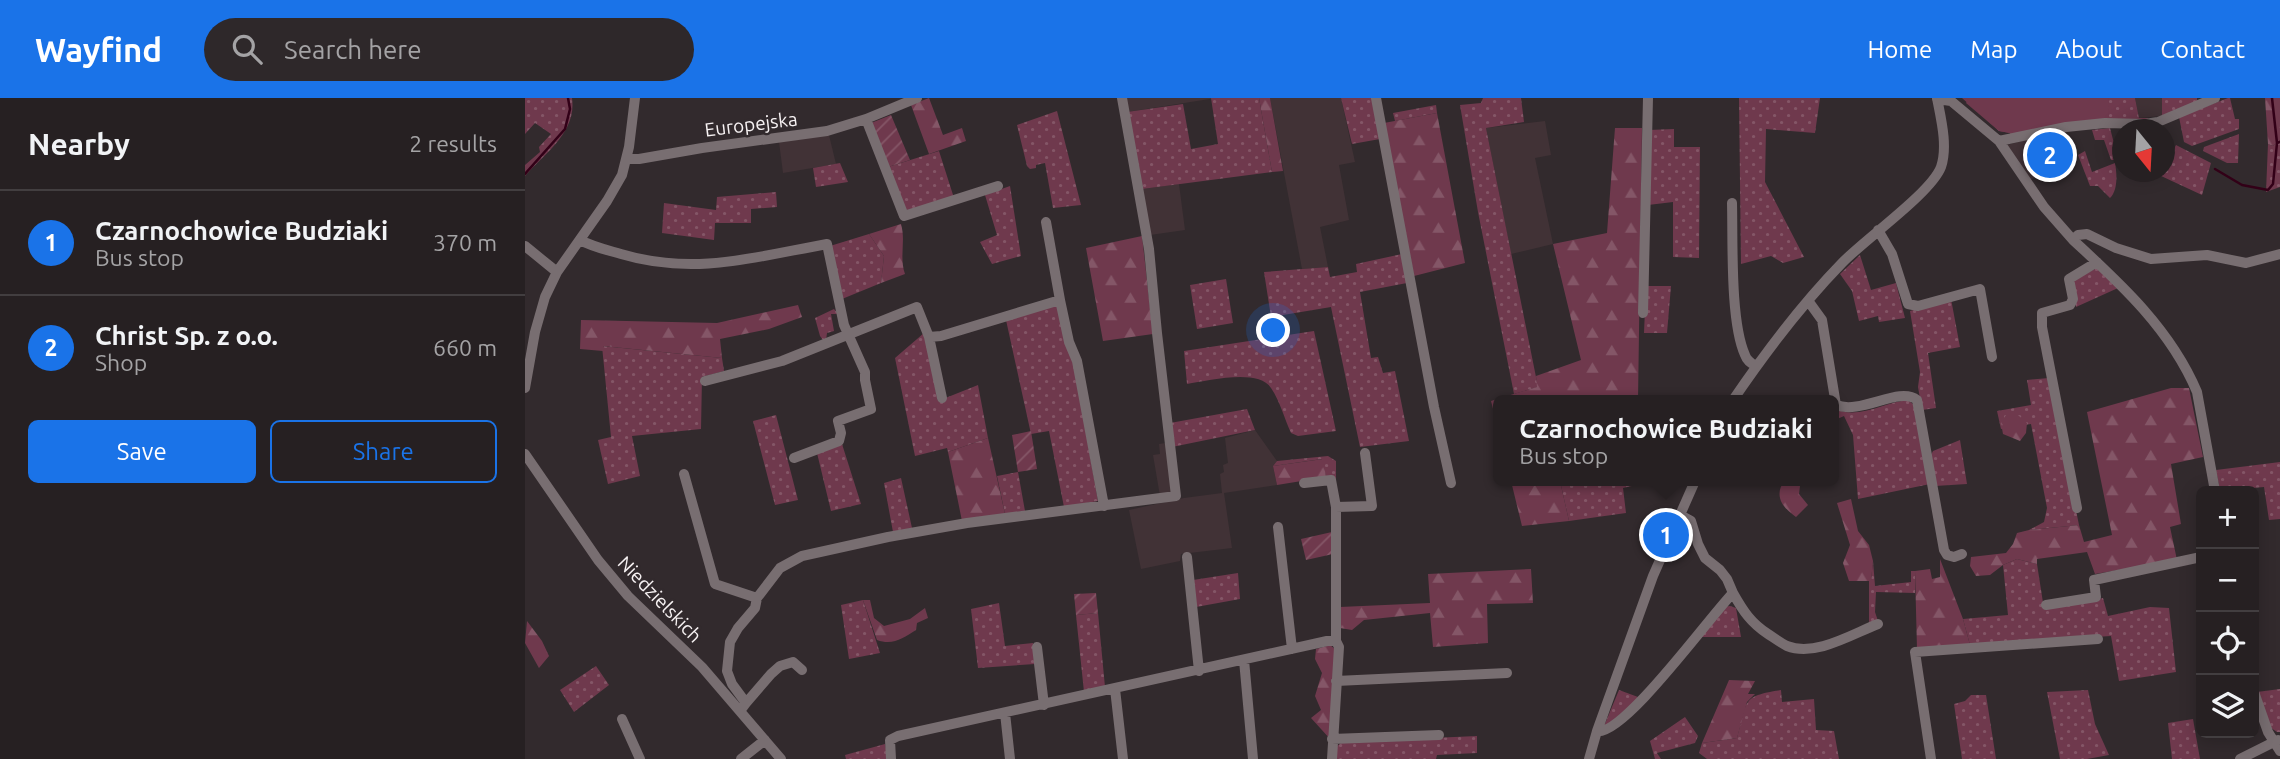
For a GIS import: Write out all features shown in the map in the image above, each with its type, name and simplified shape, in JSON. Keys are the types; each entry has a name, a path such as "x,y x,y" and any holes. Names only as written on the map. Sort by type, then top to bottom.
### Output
{"street":[{"path":"525,388 535,332 545,297 557,271 615,189 627,159 635,98"},
{"name":"Europejska","path":"627,159 827,131 866,119 889,104 917,98"},
{"path":"802,670 793,662 780,666 743,707 727,671 734,635 755,608 757,598 780,568 801,556 967,523 1176,496 1149,248 1122,98"},
{"path":"1376,98 1434,407 1451,483"},
{"path":"1643,313 1648,98"},
{"path":"1999,141 2066,127 2158,122 2215,98"},
{"path":"1736,395 1756,366 1846,259 1938,174 1944,152 1937,99 1951,101 1999,141 2044,207 2158,326 2197,391 2214,486"},
{"path":"866,119 904,216 999,186"},
{"path":"1732,203 1738,323 1744,354 1748,361 1756,366"},
{"path":"1046,222 1104,506"},
{"path":"1878,230 1892,254 1908,304 1918,306 1980,289 1992,357"},
{"path":"2073,240 2078,235 2087,234 2116,248 2151,259 2207,255 2238,262 2261,260 2280,254"},
{"path":"580,240 628,257 661,264 690,266 757,259 827,244 843,324 865,372 871,409 838,421 841,433 839,441 794,458"},
{"path":"525,246 557,271"},
{"path":"2077,508 2042,327 2042,313 2070,306 2073,299 2069,279 2097,262"},
{"path":"929,337 941,337 1061,300"},
{"path":"1809,302 1822,320 1834,395"},
{"path":"705,381 782,361 917,307 929,337 942,398"},
{"path":"1839,406 1855,408 1906,395 1917,400 1944,550 1947,555 1954,557 1962,554"},
{"path":"1335,507 1373,506 1365,453"},
{"name":"Niedzielskich","path":"525,454 599,560 628,596 743,707 781,759"},
{"path":"684,474 715,584 757,598"},
{"path":"1304,482 1331,480 1335,507 1336,641 1339,647 1332,759"},
{"path":"1589,759 1654,576 1693,486"},
{"path":"1680,515 1691,521 1705,558 1727,579 1745,616 1757,627 1788,646 1801,649 1817,647 1878,624"},
{"path":"1278,527 1292,649"},
{"path":"1187,557 1199,671"},
{"path":"2046,605 2096,597 2094,580 2196,558"},
{"path":"1597,732 1604,733 1626,716 1733,593"},
{"path":"1931,759 1915,652 2098,639"},
{"path":"891,759 890,740 898,736 1336,641"},
{"path":"1037,647 1045,705"},
{"path":"1244,660 1252,759"},
{"path":"1336,681 1507,673"},
{"path":"1115,689 1123,759"},
{"path":"2240,759 2278,743 2259,703"},
{"path":"1005,713 1010,759"},
{"path":"622,719 640,759"},
{"path":"1332,739 1439,735"},
{"path":"741,759 765,740"}],"shaded area":[{"path":"1125,98 1216,98 1127,112"},
{"path":"1270,98 1341,98 1355,162 1339,165 1349,220 1320,227 1328,267 1302,269"},
{"path":"2135,98 2162,98 2162,116 2139,118"},
{"path":"1545,121 1551,155 1535,158 1553,244 1511,254 1486,128"},
{"path":"2052,133 2066,160 2030,180 2007,145"},
{"path":"829,135 836,164 783,173 779,142"},
{"path":"1179,184 1185,230 1150,235 1142,189"},
{"path":"1255,430 1277,461 1273,466 1277,485 1224,493 1232,548 1181,554 1180,561 1141,569 1129,510 1222,493 1220,474 1224,472 1223,465 1228,463 1225,438"},
{"path":"1166,443 1173,492 1160,496 1153,455 1160,454 1159,444"}],"green space":[{"path":"525,98 572,98 572,110 565,132 525,176 525,165 540,152 539,147 551,134 535,123 525,134"},
{"path":"929,98 943,135 962,128 966,141 929,154 911,105"},
{"path":"1211,98 1259,98 1272,172 1142,189 1127,112 1183,104 1191,149 1218,144"},
{"path":"1259,98 1270,98 1283,171 1272,172"},
{"path":"1341,98 1373,98 1380,139 1352,144"},
{"path":"1483,98 1521,98 1524,122 1486,128 1538,387 1514,394 1460,105 1481,103"},
{"path":"1739,98 1820,98 1815,133 1766,129 1765,182 1804,257 1783,263 1771,256 1741,264"},
{"path":"1962,98 2135,98 2139,118 2148,118 2112,119 2112,124 2009,136 2010,133 1999,131"},
{"path":"1969,98 2109,98 2108,121 2015,134 1999,131 1966,103"},
{"path":"2162,98 2197,98 2197,101 2162,116"},
{"path":"2228,98 2235,119 2239,119 2239,129 2192,146 2184,142 2179,117"},
{"path":"2265,98 2280,98 2280,140 2273,146 2268,144"},
{"path":"1436,105 1437,113 1395,121 1393,113"},
{"path":"1057,111 1081,205 1053,208 1045,163 1030,169 1027,166 1017,125"},
{"path":"1437,113 1465,263 1414,276 1384,123"},
{"path":"891,115 910,160 888,167 871,123"},
{"path":"1615,128 1642,128 1638,395 1511,395 1537,387 1536,376 1581,360 1553,244 1607,233"},
{"path":"2110,128 2112,160 2104,140 2095,140 2092,130"},
{"path":"1674,129 1674,147 1700,147 1699,258 1673,257 1673,202 1648,205 1649,130"},
{"path":"2239,134 2238,163 2227,163 2203,151 2204,147"},
{"path":"2280,140 2280,187 2266,192 2268,144 2273,146"},
{"path":"2176,145 2211,163 2202,195 2174,182"},
{"path":"939,151 954,198 912,212 905,209 888,167"},
{"path":"2085,151 2092,172 2112,164 2112,182 2116,182 2116,186 2110,198 2098,186 2090,186 2078,155"},
{"path":"840,163 848,182 816,187 813,168"},
{"path":"1010,186 1021,256 992,264 980,242 997,235 985,195"},
{"path":"776,192 777,207 751,209 751,223 715,223 714,240 662,233 664,203 716,210 717,197"},
{"path":"901,224 905,274 881,283 884,256 869,234"},
{"path":"869,234 884,256 881,283 842,299 830,246"},
{"path":"1142,236 1153,334 1103,341 1086,248"},
{"path":"1402,254 1407,283 1360,292 1371,358 1378,357 1383,373 1395,371 1409,441 1360,447 1331,307 1271,317 1264,272 1328,267 1330,277 1357,272 1356,264"},
{"path":"1860,255 1871,290 1896,283 1905,318 1879,322 1878,316 1859,321 1852,291 1840,274"},
{"path":"2097,268 2118,288 2076,307 2072,281"},
{"path":"1226,279 1233,323 1197,329 1190,285"},
{"path":"1646,286 1671,286 1667,333 1644,333"},
{"path":"1951,299 1960,347 1928,353 1936,408 1922,410 1918,387 1920,372 1910,311"},
{"path":"798,305 802,317 769,329 720,339 722,358 603,346 603,351 580,349 581,320 717,323"},
{"path":"1057,305 1073,359 1098,501 1064,507 1049,431 1031,434 1006,320"},
{"path":"834,309 838,314 831,314 834,331 827,333 826,340 823,340 815,318"},
{"path":"1314,331 1336,431 1298,436 1291,433 1271,388 1265,382 1232,377 1187,384 1184,351"},
{"path":"924,333 938,401 978,385 988,438 948,452 947,448 915,456 895,358"},
{"path":"602,346 722,358 724,371 702,377 701,429 632,436 640,476 608,484 598,440 611,437"},
{"path":"2049,378 2079,525 2029,530 2044,522 2047,508 2031,424 2001,429 1997,411 2031,405 2027,380"},
{"path":"2171,388 2189,388 2203,457 2171,464 2181,524 2170,527 2177,560 2095,574 2087,552 2037,559 2037,564 2017,559 1990,575 1976,576 1970,566 1971,557 2006,553 2017,533 2079,525 2084,542 2112,535 2087,412"},
{"path":"1908,400 1914,405 1930,484 1858,499 1853,435 1844,416 1839,418 1839,410 1861,412"},
{"path":"1247,409 1255,430 1172,447 1170,423"},
{"path":"776,415 798,500 775,505 753,421"},
{"path":"2006,415 2019,416 2027,423 2026,433 2020,441 2003,434 2001,423"},
{"path":"1031,431 1037,469 1018,472 1012,435"},
{"path":"988,438 1005,514 962,521 948,452"},
{"path":"1960,440 1967,484 1935,486 1930,457 1933,451"},
{"path":"842,444 861,504 831,511 817,453"},
{"path":"1328,456 1336,461 1336,479 1326,477 1322,459 1273,466 1277,461"},
{"path":"1323,459 1326,477 1277,485 1273,466"},
{"path":"2280,462 2280,519 2269,520 2264,487 2219,486 2216,470"},
{"path":"1018,472 1025,511 1005,514 997,476"},
{"path":"901,478 912,528 893,532 884,483"},
{"path":"1512,486 1561,486 1569,521 1522,526"},
{"path":"1561,486 1632,486 1623,488 1626,513 1569,521"},
{"path":"1781,486 1800,486 1799,494 1808,505 1796,517 1781,501"},
{"path":"1851,499 1858,531 1869,545 1873,561 1871,581 1849,581 1843,563 1850,545 1837,503"},
{"path":"1332,532 1333,554 1306,560 1301,539"},
{"path":"1940,559 1970,645 1917,649 1915,571 1930,569 1932,579 1940,577"},
{"path":"2017,559 2037,564 2044,609 2103,598 2108,616 2150,607 2169,608 2176,672 2119,681 2111,636 1970,645 1963,619 2008,615 2003,565"},
{"path":"1873,561 1875,586 1911,582 1911,571 1915,571 1915,593 1876,592 1875,612 1878,621 1869,625 1869,581"},
{"path":"1531,569 1533,603 1487,604 1488,643 1433,647 1430,613 1364,620 1352,630 1340,628 1340,607 1430,603 1428,574"},
{"path":"1238,573 1240,599 1196,607 1193,580"},
{"path":"1096,593 1098,613 1076,615 1074,594"},
{"path":"863,600 880,653 849,659 841,605"},
{"path":"863,600 870,600 874,618 884,626 910,619 925,608 928,618 917,623 916,630 902,638 883,642 877,640"},
{"path":"999,603 1005,646 1033,643 1035,664 978,668 971,609"},
{"path":"1723,607 1736,608 1741,637 1701,637"},
{"path":"1098,613 1105,687 1084,692 1076,615"},
{"path":"527,621 549,656 539,668 525,643"},
{"path":"1330,645 1335,649 1331,740 1311,718 1321,710 1315,696 1322,673 1315,659 1316,649"},
{"path":"596,666 609,685 574,712 560,690"},
{"path":"1729,680 1755,681 1748,694 1755,694 1747,702 1737,738 1702,743"},
{"path":"2280,689 2280,732 2271,728 2259,692"},
{"path":"1619,690 1638,697 1622,717 1604,726"},
{"path":"1781,690 1782,702 1814,699 1816,730 1834,731 1839,759 1707,759 1699,753 1702,743 1737,738 1745,708 1752,698"},
{"path":"2088,690 2095,724 2109,755 2087,759 2060,759 2047,692"},
{"path":"1971,695 1986,695 1996,759 1962,759 1954,704 1965,701"},
{"path":"1685,717 1698,736 1695,743 1657,753 1661,759 1655,759 1650,741"},
{"path":"2193,719 2200,759 2172,759 2168,723"},
{"path":"1477,736 1477,753 1437,755 1436,759 1336,759 1335,748 1342,742"},
{"path":"885,744 888,759 846,759 845,755"}],"waterway":[{"path":"525,174 565,129 570,109 568,98"},
{"path":"2272,98 2277,143 2280,142"},
{"path":"2215,169 2242,185 2268,190 2273,184 2277,143"}],"place":[{"name":"Christ Sp. z o.o.","path":"2050,155"},
{"name":"Czarnochowice Budziaki","path":"1666,535"}]}
